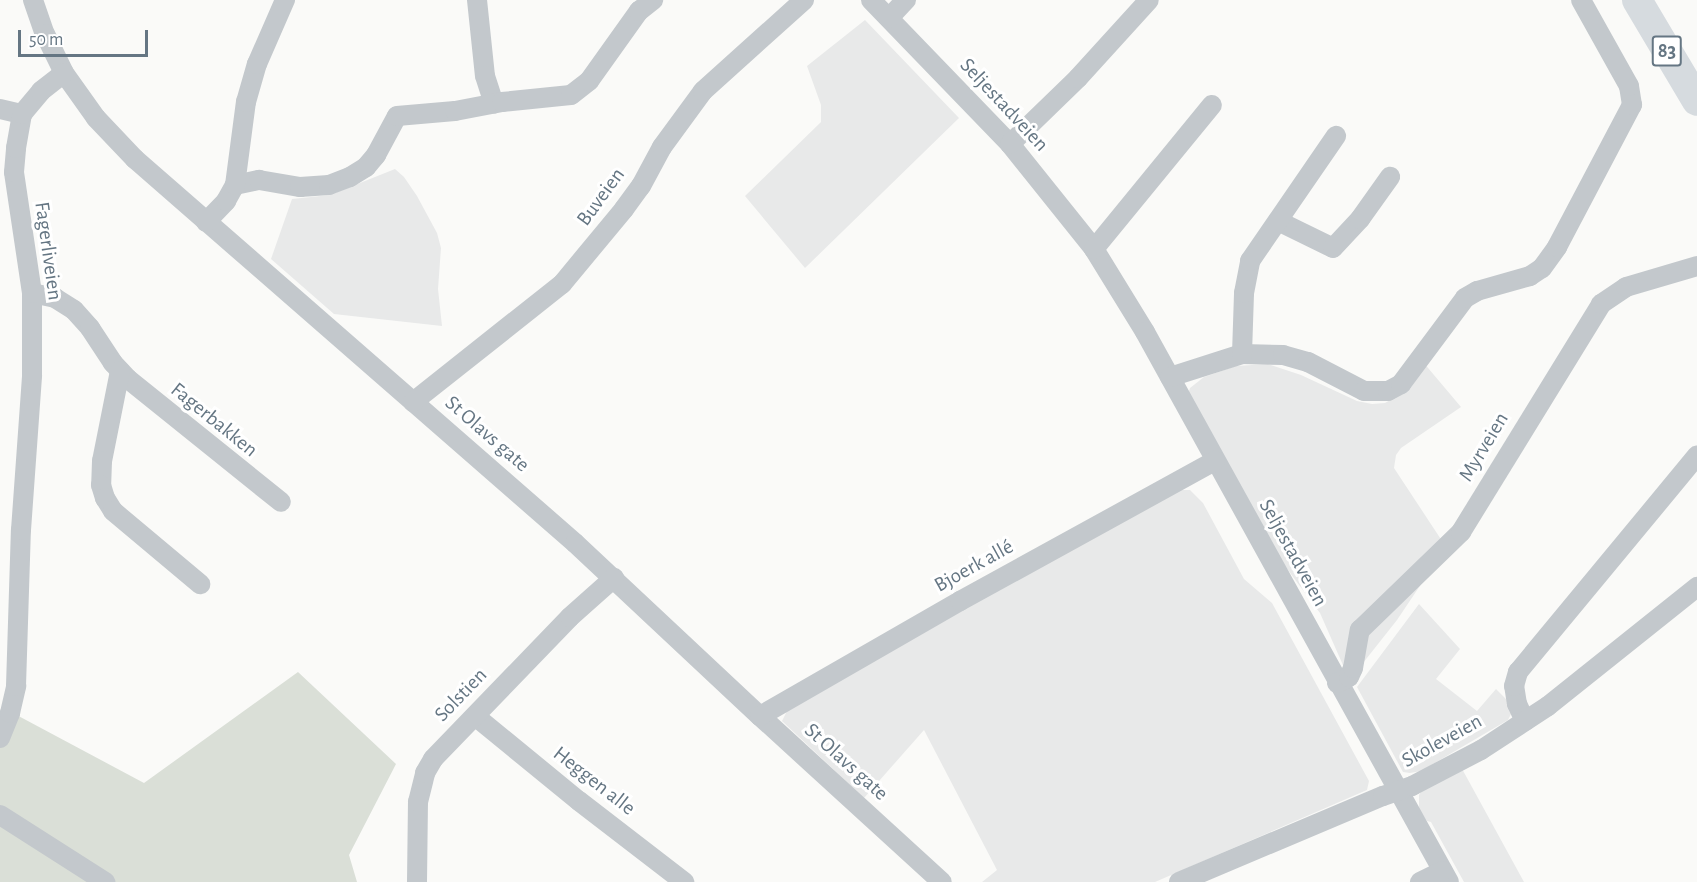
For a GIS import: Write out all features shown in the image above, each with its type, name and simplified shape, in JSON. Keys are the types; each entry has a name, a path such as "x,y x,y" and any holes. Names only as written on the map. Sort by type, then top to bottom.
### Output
{"highway":[{"name":"83","path":"1637,0 1697,101"}],"street":[{"name":"St Olavs gate","path":"33,0 45,34 64,73 96,118 116,139 206,222 614,578 760,716 942,882"},
{"path":"206,222 225,201 235,184 246,102 257,64 285,0"},
{"path":"477,0 483,65 494,104"},
{"path":"235,184 259,180 300,187 329,185 366,167 376,155 397,116 455,111 494,104 561,97 579,92 639,11 653,0"},
{"name":"Buveien","path":"414,402 562,284 624,209 669,137 703,91 804,0"},
{"name":"Seljestadveien","path":"871,0 1010,144 1062,206 1094,249 1170,377 1446,877"},
{"path":"889,18 906,0"},
{"path":"1010,144 1078,78 1149,0"},
{"path":"1170,377 1242,354 1283,355 1308,362 1364,391 1388,391 1401,384 1465,298 1477,291 1530,276 1542,268 1557,247 1632,105 1629,86 1581,0"},
{"path":"0,110 22,114 41,92 64,73"},
{"path":"1094,249 1212,105"},
{"name":"Fagerliveien","path":"0,738 10,713 16,686 21,530 32,375 32,293 14,172 18,127 22,114"},
{"path":"1242,354 1242,321 1250,261 1336,136"},
{"path":"1278,221 1333,248 1360,219 1390,177"},
{"name":"Myrveien","path":"1337,683 1349,677 1353,668 1360,630 1461,532 1601,304 1626,286 1697,266"},
{"name":"Fagerbakken","path":"32,293 55,298 74,310 90,328 120,371 158,405 281,502"},
{"path":"120,371 102,461 101,485 105,498 113,511 200,584"},
{"path":"1525,721 1517,704 1514,686 1518,672 1697,456"},
{"name":"Bjoerk allé","path":"760,716 960,601 1215,461"},
{"name":"Solstien","path":"417,882 418,802 423,780 433,759 570,617 614,578"},
{"name":"Skoleveien","path":"1179,882 1412,786 1481,750 1548,706 1697,587"},
{"name":"Heggen alle","path":"475,716 579,801 684,882"},
{"path":"0,815 105,882"},
{"path":"1420,882 1446,877"}],"shaded area":[{"path":"865,20 959,118 805,268 745,196 821,122 821,105 807,66"},
{"path":"395,169 404,177 417,196 437,233 441,248 438,289 442,326 334,314 271,259 292,199 330,195"},
{"path":"1423,362 1461,407 1401,448 1396,455 1394,468 1446,547 1397,620 1363,663 1346,672 1320,613 1273,550 1188,394 1190,388 1204,377 1236,366 1268,364 1301,375 1357,401 1372,404 1385,403 1399,395"},
{"path":"1179,490 1190,490 1203,503 1244,579 1272,603 1369,781 1367,790 1155,882 982,882 997,870 924,730 864,798 782,721 790,705"},
{"path":"1419,604 1460,649 1436,679 1477,711 1496,689 1509,702 1512,712 1508,720 1421,771 1410,773 1403,772 1357,687"},
{"path":"298,672 396,764 349,855 357,882 0,882 0,733 11,712 144,783"},
{"path":"1461,767 1524,882 1464,882 1431,822 1427,821 1419,810 1419,795 1422,790"}]}
